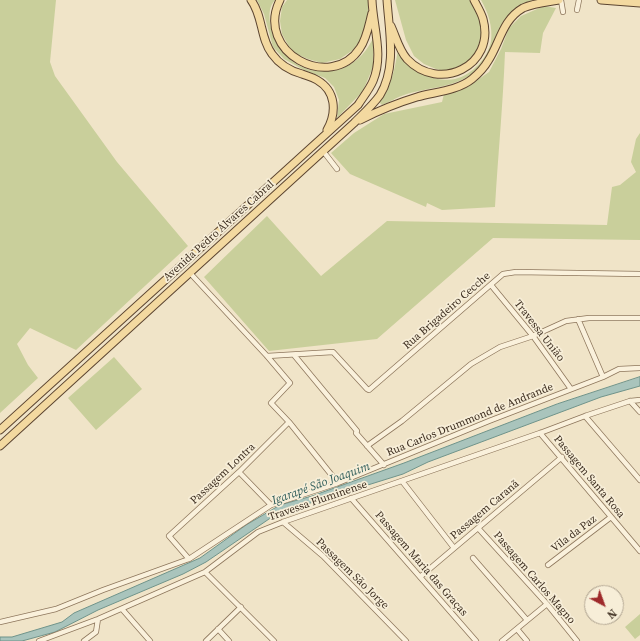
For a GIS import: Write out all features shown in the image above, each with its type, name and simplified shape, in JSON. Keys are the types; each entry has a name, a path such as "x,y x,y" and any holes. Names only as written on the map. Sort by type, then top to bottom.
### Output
{"main road":[{"path":"251,0 259,16 265,41 275,58 286,67 317,80 331,93 334,99 334,111 331,124 325,135"},
{"path":"280,0 277,7 275,29 280,42 290,55 300,62 310,66 333,66 344,62 355,54 365,38 372,11"},
{"name":"Avenida Pedro Álvares Cabral","path":"0,430 358,105 374,79 377,65 378,48 372,11 372,0"},
{"name":"Avenida Pedro Álvares Cabral","path":"0,446 354,123 372,104 385,85 389,71 390,50 387,0"},
{"path":"388,19 400,48 407,58 420,69 434,74 454,73 465,69 474,61 480,52 484,41 483,19 474,0"},
{"path":"354,123 389,106 415,97 459,86 470,80 488,61 500,34 513,15 530,5 560,0"},
{"path":"601,0 640,3"}],"street":[{"path":"560,0 564,12"},
{"path":"577,10 579,0"},
{"path":"322,151 337,169"},
{"name":"Rua Brigadeiro Cecche","path":"294,355 333,352 369,390 503,274 516,272 640,274"},
{"path":"190,273 290,383 271,403 289,422 338,483"},
{"name":"Travessa União","path":"491,285 533,336 571,389"},
{"name":"Rua Carlos Drummond de Andrande","path":"368,446 402,421 471,364 500,347 533,336 566,322 578,319 640,318"},
{"path":"578,319 603,377"},
{"path":"267,356 294,355 357,431 356,433 384,465"},
{"name":"Rua Carlos Drummond de Andrande","path":"0,622 56,609 103,590 189,559 270,505 338,483 489,421 603,377 619,369 640,368"},
{"name":"Travessa Fluminense","path":"39,641 98,619 205,572 258,532 585,416 630,401 640,400"},
{"path":"630,401 640,412"},
{"path":"585,416 640,480"},
{"name":"Passagem Lontra","path":"189,559 169,536 239,472 289,422"},
{"name":"Passagem Santa Rosa","path":"540,433 640,551"},
{"name":"Passagem Caranã","path":"420,577 562,458"},
{"path":"239,472 270,505"},
{"path":"402,481 454,548"},
{"name":"Passagem Maria das Graças","path":"351,498 476,641"},
{"name":"Vila da Paz","path":"548,565 611,517"},
{"name":"Passagem São Jorge","path":"283,522 323,556 406,641"},
{"name":"Passagem Carlos Magno","path":"478,528 547,604 577,641"},
{"path":"473,558 527,620"},
{"path":"205,572 274,641"},
{"path":"502,641 547,604"},
{"path":"206,641 241,607"},
{"path":"122,609 150,641"},
{"path":"84,641 96,632 98,619"},
{"path":"218,629 229,641"},
{"path":"517,629 527,641"}],"green space":[{"path":"0,0 56,0 50,62 55,76 117,162 188,246 76,350 30,328 17,344 28,365 38,378 0,413"},
{"path":"257,0 275,0 270,14 270,23 274,39 288,58 310,70 333,71 341,69 362,55 374,36 373,67 363,91 337,118 339,100 334,87 325,78 302,69 284,59 273,47 264,14"},
{"path":"287,0 368,0 368,16 363,38 353,50 340,59 322,63 292,52 282,34 280,21 282,7"},
{"path":"395,0 471,0 478,12 481,24 481,42 473,58 448,72 424,64 414,56 406,40"},
{"path":"481,0 534,0 521,5 504,21 484,62 468,77 451,84 413,92 382,105 379,102 392,78 398,50 419,71 438,79 452,80 461,77 473,70 478,65 486,54 491,41 489,20"},
{"path":"544,6 556,8 543,33 540,53 505,52 495,207 442,210 427,203 426,207 350,174 331,153 354,133 384,114 442,102 444,94 466,88 489,72 501,49 509,28 521,16"},
{"path":"640,133 640,240 493,238 377,339 269,351 204,277 267,216 321,276 387,221 607,225 612,187 620,185 636,172 631,162 636,139"},
{"path":"114,357 142,389 96,430 68,398"},
{"path":"640,614 640,635 635,639 625,627"}],"water":[{"path":"640,377 640,386 601,397 428,462 403,474 291,509 269,519 206,562 183,574 98,610 55,632 22,641 0,641 0,637 12,637 62,622 74,613 200,558 246,525 280,505 312,496 404,463 557,404"}],"water label":[{"name":"Igarapé São Joaquim","path":"321,484"}]}
